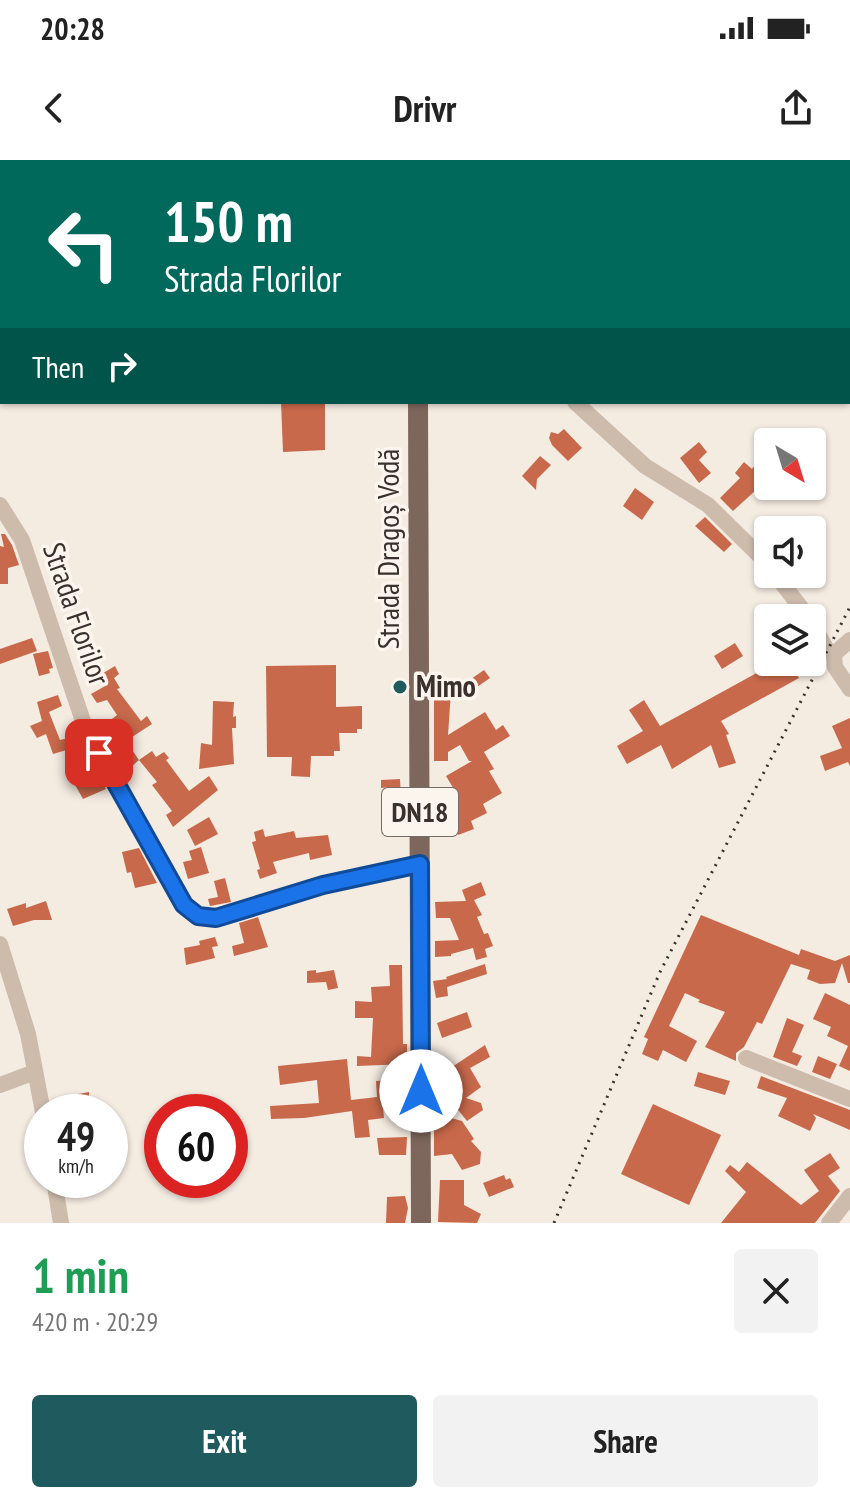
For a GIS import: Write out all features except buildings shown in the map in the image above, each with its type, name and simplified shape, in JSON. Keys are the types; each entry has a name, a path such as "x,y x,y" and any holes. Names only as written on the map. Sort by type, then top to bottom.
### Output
{"main road":[{"name":"Strada Dragoș Vodă","path":"418,404 421,1223"}],"street":[{"path":"577,404 645,466 708,505 754,550"},
{"name":"Strada Florilor","path":"0,505 22,540 86,730 184,905 198,916 216,918 323,885 420,864"},
{"path":"786,588 798,604"},
{"path":"834,654 850,640"},
{"path":"826,648 834,654"},
{"path":"834,654 835,667 850,689"},
{"path":"0,944 28,1034 39,1094"},
{"path":"746,1058 850,1099"},
{"path":"0,1085 35,1072"},
{"path":"829,1223 850,1196"},
{"path":"57,1198 61,1223"}],"railway":[{"path":"554,1223 660,972 850,607"}],"place":[{"name":"Mimo","path":"400,687"}],"route":[{"path":"99,753 184,905 198,916 216,918 323,885 420,864 421,1091"}]}
